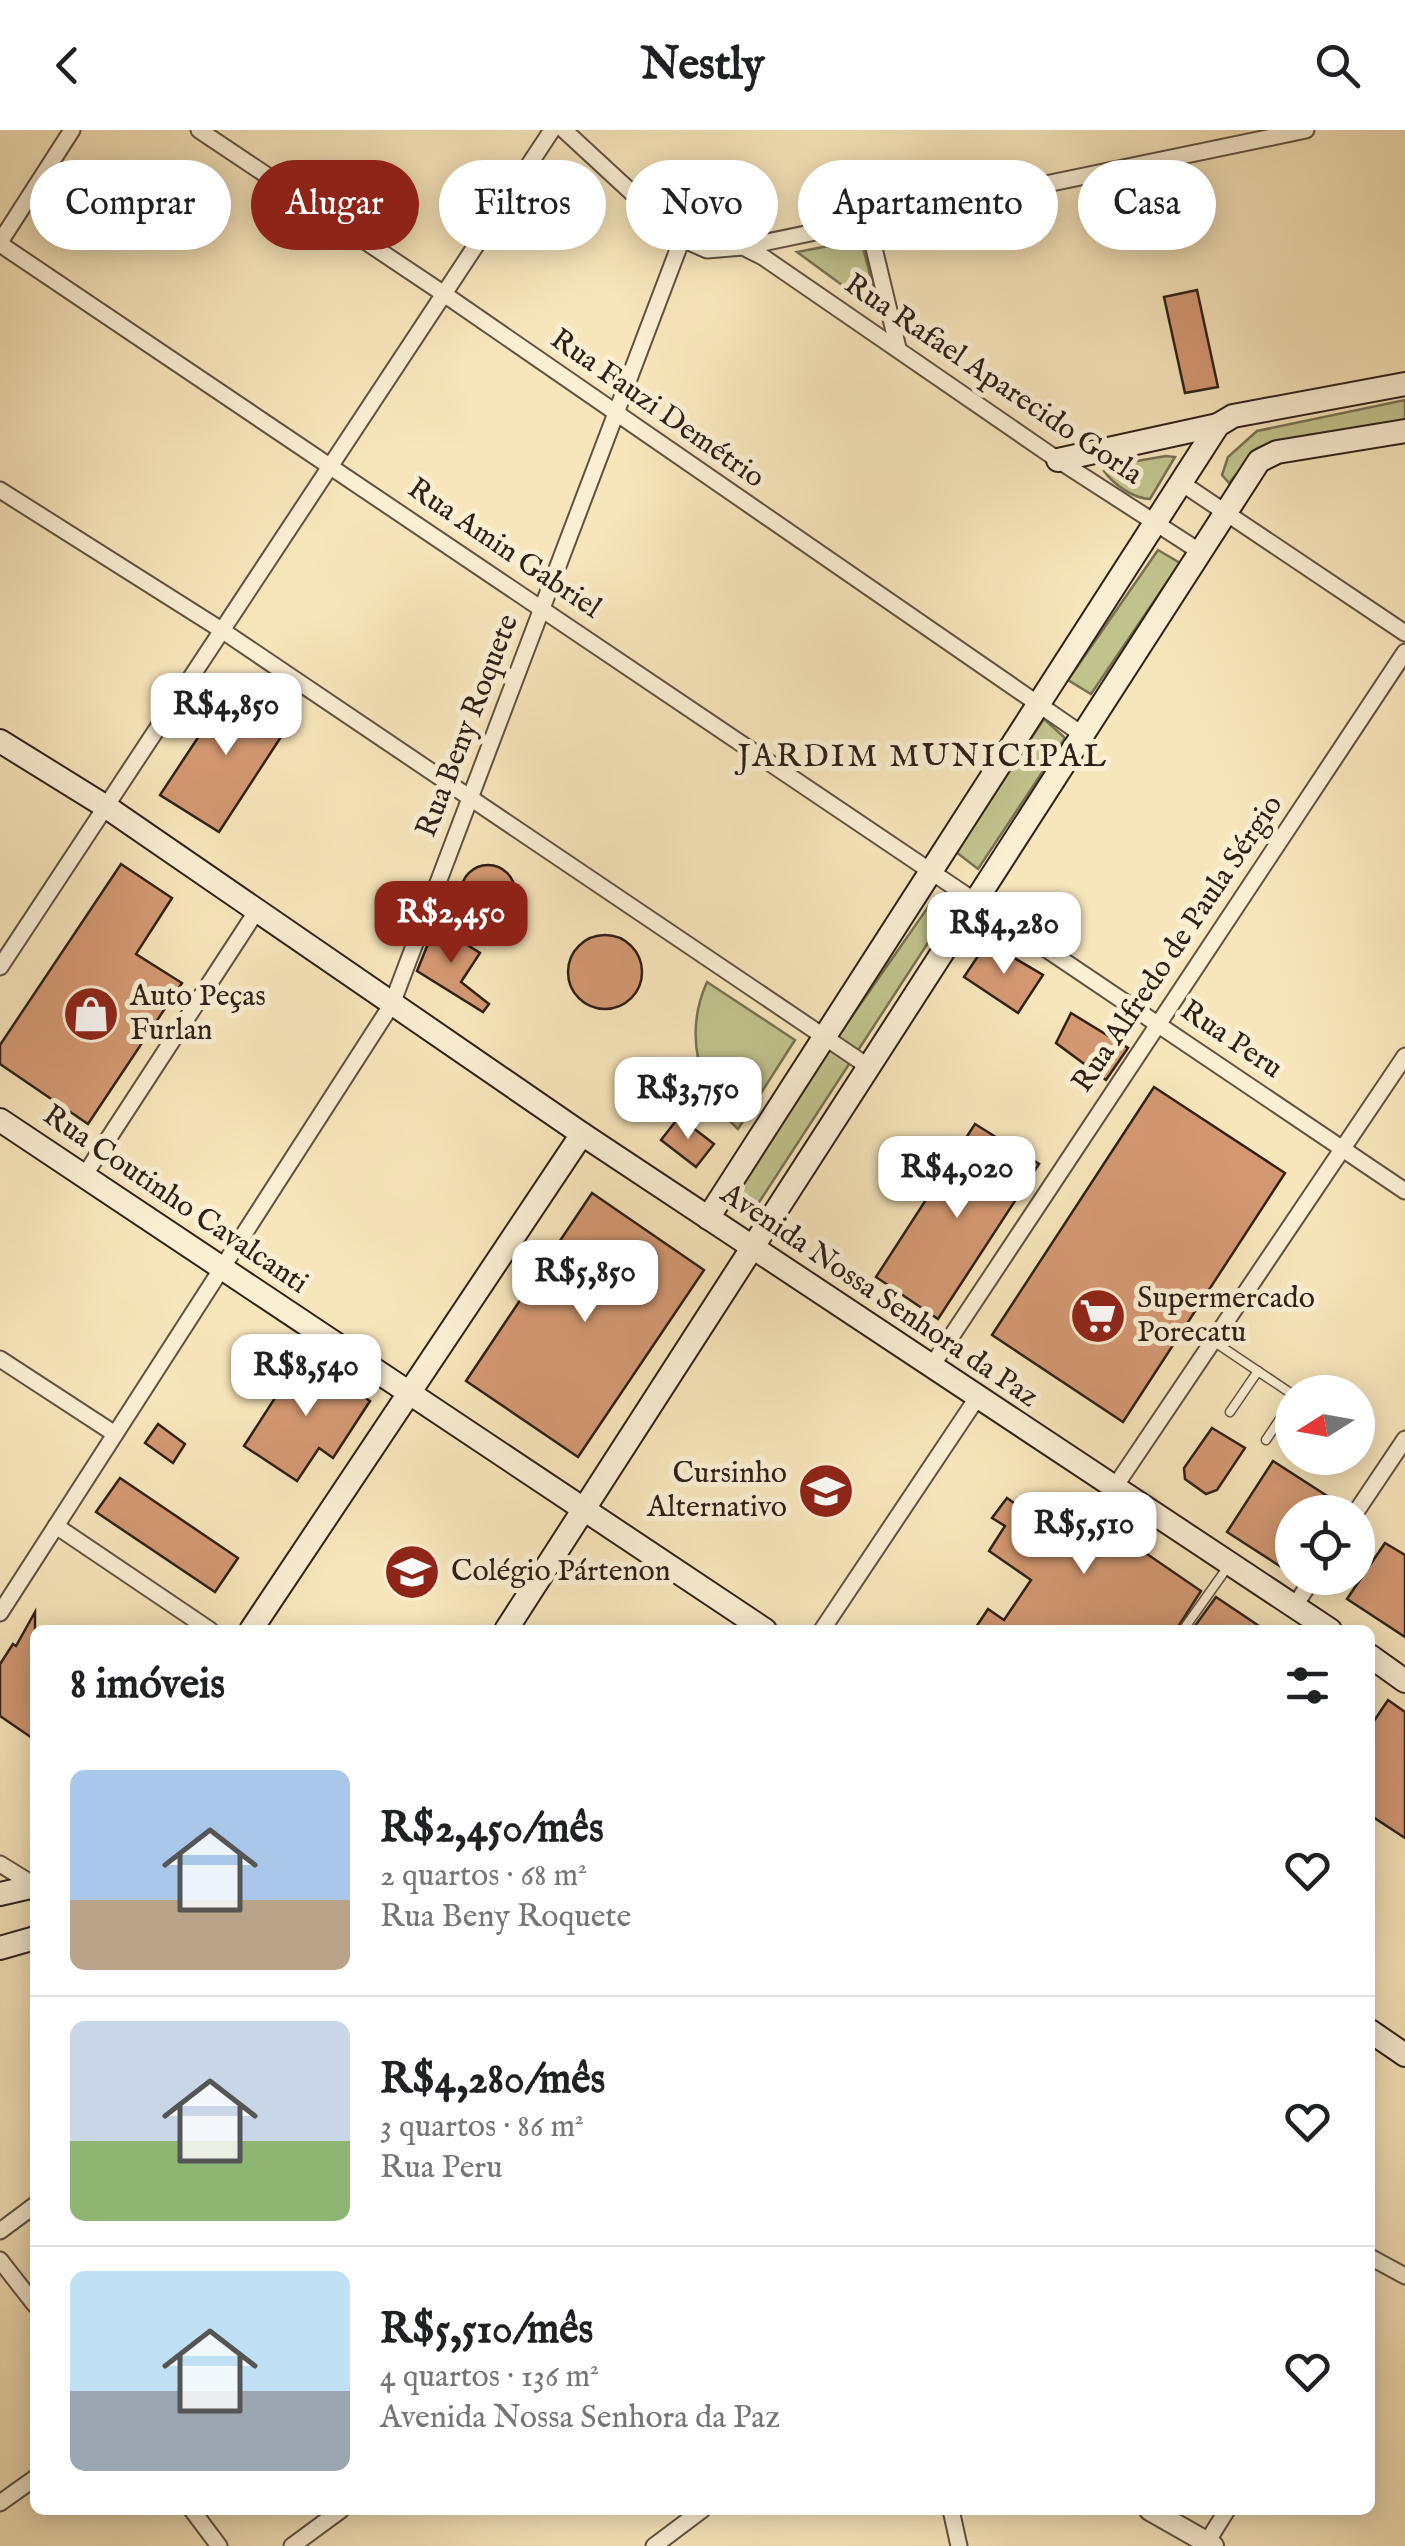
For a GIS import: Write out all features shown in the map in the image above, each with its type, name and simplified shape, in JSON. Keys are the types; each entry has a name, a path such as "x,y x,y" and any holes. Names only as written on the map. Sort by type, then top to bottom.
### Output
{"main road":[{"path":"1058,460 1218,425 1233,416 1405,384"},
{"path":"708,1218 1218,425"},
{"path":"509,1625 1259,462 1277,452 1405,431"},
{"name":"Avenida Nossa Senhora da Paz","path":"0,741 108,808 582,1134 1322,1625"},
{"name":"Rua Coutinho Cavalcanti","path":"0,1120 757,1625"},
{"path":"255,1625 582,1134"},
{"path":"1375,1660 1405,1681"},
{"path":"0,1894 30,1886"},
{"path":"0,1948 30,1939"},
{"path":"1375,2034 1405,2055"}],"street":[{"path":"0,243 72,130"},
{"name":"Rua Fauzi Demétrio","path":"199,130 1084,735"},
{"path":"0,967 552,130"},
{"path":"564,130 626,187"},
{"path":"1058,180 1306,130"},
{"name":"Rua Amin Gabriel","path":"0,243 975,903"},
{"name":"Rua Beny Roquete","path":"0,1613 392,1004 678,250"},
{"name":"Rua Rafael Aparecido Gorla","path":"749,250 1058,460 1200,551"},
{"path":"874,250 898,348"},
{"path":"1180,482 1405,633"},
{"path":"0,490 224,631 869,1067"},
{"name":"Rua Alfredo de Paula Sérgio","path":"931,1367 1405,652"},
{"name":"Rua Peru","path":"975,903 1405,1191"},
{"path":"84,1176 256,912"},
{"path":"1114,1488 1405,1056"},
{"path":"0,1359 116,1434"},
{"path":"825,1625 976,1398"},
{"path":"1367,1495 1405,1439"},
{"path":"56,1526 203,1625"},
{"path":"1294,1607 1302,1595"},
{"path":"0,1864 30,1883"},
{"path":"0,2231 30,2209"},
{"path":"0,2260 30,2299"},
{"path":"1375,2260 1405,2276"},
{"path":"0,2503 30,2482"},
{"path":"196,2515 220,2546"},
{"path":"292,2546 334,2515"},
{"path":"654,2546 695,2515"},
{"path":"952,2515 958,2546"},
{"path":"1159,2515 1210,2544 1224,2515"}],"lane":[{"path":"1213,1341 1275,1382"},
{"path":"1230,1412 1258,1371"},
{"path":"1266,1440 1275,1427"},
{"path":"1187,1625 1230,1564"}],"green space":[{"path":"864,250 880,313 797,252"},
{"path":"1405,400 1405,422 1258,448 1229,483 1222,475 1228,457 1257,431"},
{"path":"1175,457 1150,499 1124,490 1104,471 1113,465"},
{"path":"1158,550 1180,563 1091,694 1068,680"},
{"path":"1044,719 1065,738 978,869 956,852"},
{"path":"935,897 952,906 754,1210 737,1190"},
{"path":"707,982 795,1040 738,1129 713,1098 699,1061 696,1021"}],"building":[{"path":"1197,290 1218,387 1185,393 1164,297"},
{"path":"234,683 292,720 219,832 160,795"},
{"name":"Auto Peças Furlan","path":"121,864 172,898 136,954 182,983 88,1124 0,1064 0,1045"},
{"path":"488,865 507,873 515,892 507,911 488,919 469,911 461,892 469,873"},
{"path":"434,929 480,953 461,982 489,1004 483,1012 417,971"},
{"path":"605,935 631,946 642,972 631,998 605,1009 579,998 568,972 579,946"},
{"path":"994,946 1043,975 1018,1013 964,977 982,950"},
{"path":"1071,1013 1128,1048 1106,1080 1056,1043"},
{"path":"1154,1087 1285,1173 1123,1422 992,1335"},
{"path":"679,1117 714,1144 696,1167 661,1140"},
{"path":"975,1124 1039,1164 938,1319 876,1277"},
{"path":"592,1193 704,1270 578,1457 466,1381"},
{"path":"302,1356 370,1401 333,1458 319,1448 297,1481 244,1446"},
{"path":"158,1424 185,1444 173,1463 145,1443"},
{"path":"1212,1428 1245,1448 1217,1490 1206,1494 1185,1479 1184,1468"},
{"path":"1273,1461 1275,1475 1295,1475 1326,1495 1275,1495 1275,1563 1227,1532"},
{"path":"120,1478 238,1558 215,1592 96,1512"},
{"path":"1007,1498 1045,1525 1060,1501 1201,1591 1179,1625 977,1625 988,1609 1004,1620 1031,1580 989,1551 1005,1526 992,1518"},
{"path":"1385,1543 1405,1555 1405,1637 1347,1599 1350,1595 1375,1595 1375,1558"},
{"path":"1216,1597 1258,1625 1196,1625"},
{"path":"35,1612 35,1625 30,1625 30,1737 0,1716 0,1664 13,1644 16,1646"},
{"path":"1388,1700 1405,1712 1405,1838 1375,1818 1375,1720"}],"place":[{"name":"Auto Peças Furlan","path":"91,1014"},
{"name":"Supermercado Porecatu","path":"1098,1316"},
{"name":"Cursinho Alternativo","path":"826,1491"},
{"name":"Colégio Pártenon","path":"412,1572"}],"district":[{"name":"JARDIM MUNICIPAL","path":"923,757"}]}
